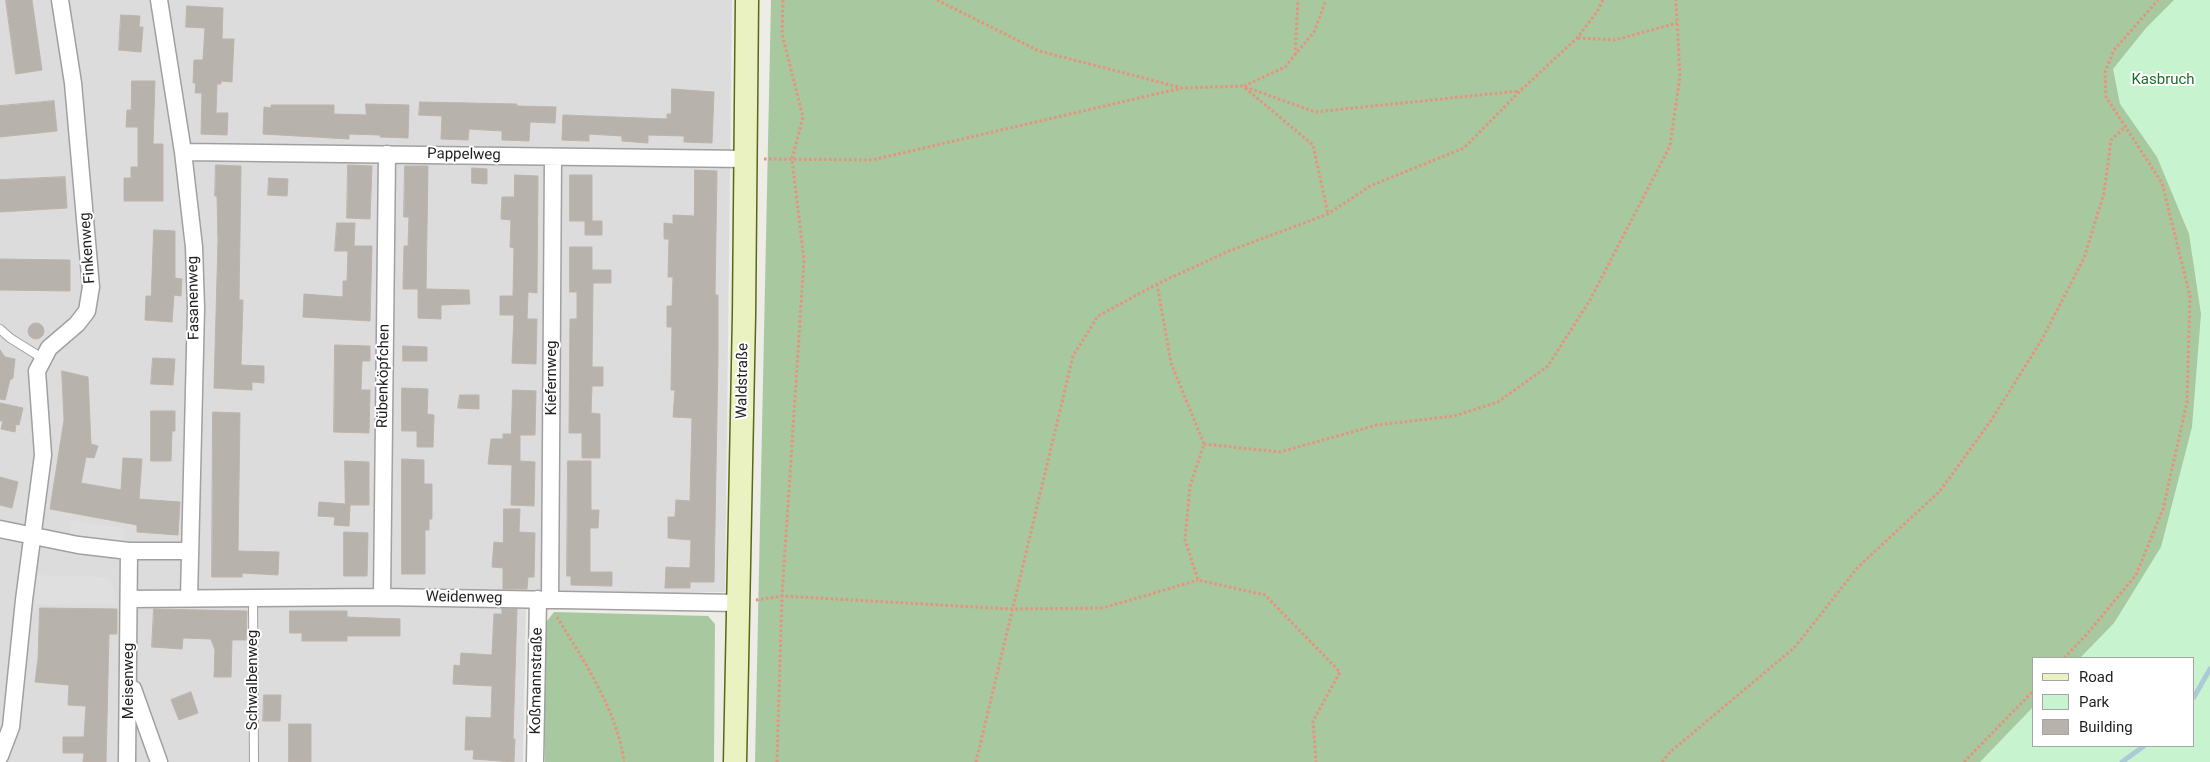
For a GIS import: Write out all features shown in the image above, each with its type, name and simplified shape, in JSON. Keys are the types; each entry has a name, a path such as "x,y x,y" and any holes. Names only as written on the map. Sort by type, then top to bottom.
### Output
{"street":[{"name":"Finkenweg","path":"42,358 49,348 77,324 86,311 91,287 73,84 60,0"},
{"name":"Fasanenweg","path":"159,0 183,152 194,247 196,308 189,598"},
{"name":"Waldstraße","path":"734,762 747,0"},
{"name":"Pappelweg","path":"183,152 745,158"},
{"name":"Rübenköpfchen","path":"382,597 387,154"},
{"name":"Kiefernweg","path":"545,599 553,157"},
{"path":"0,756 12,727 24,600 34,537 43,455 37,371 42,358"},
{"path":"0,529 78,546 129,551 189,551"},
{"name":"Meisenweg","path":"128,762 130,681 129,551"},
{"name":"Weidenweg","path":"129,599 382,597 738,602"},
{"name":"Koßmannstraße","path":"535,762 545,599"},
{"path":"130,681 159,762"}],"lane":[{"path":"0,329 10,338 42,358"},
{"name":"Schwalbenweg","path":"253,598 254,762"}],"path":[{"path":"777,762 782,596 804,260 792,159 803,117 782,34 783,0"},
{"path":"937,0 1039,51 1182,88"},
{"path":"1295,56 1298,0"},
{"path":"1243,86 1285,67 1314,32 1326,0"},
{"path":"976,762 1011,608 1073,356 1098,316 1157,284 1229,251 1328,214 1370,186 1464,148 1520,91 1577,38 1597,12 1603,0"},
{"path":"1204,444 1280,452 1377,425 1454,416 1498,402 1548,366 1590,300 1670,146 1680,76 1676,0"},
{"path":"2065,657 2087,634 2136,574 2163,509 2187,402 2190,296 2162,183 2106,97 2105,72 2114,50 2158,0"},
{"path":"1577,38 1615,40 1676,23"},
{"path":"745,158 872,160 1182,88 1243,86 1315,112 1520,91"},
{"path":"1243,86 1313,145 1328,214"},
{"path":"1662,762 1669,753 1795,647 1858,568 1940,491 1952,475 1992,419 2041,341 2084,258 2104,193 2111,140 2126,126"},
{"path":"1157,284 1171,363 1204,444 1190,486 1185,540 1198,580"},
{"path":"738,602 782,596 1011,608 1103,608 1198,580 1264,595 1340,672 1313,721 1316,762"},
{"path":"545,599 578,648 620,739 624,762"},
{"path":"1964,762 2032,692"}],"shaded area":[{"path":"0,0 732,0 725,592 606,594 533,590 526,611 523,762 0,762"},
{"path":"71,520 125,528 123,544 68,536"},
{"path":"36,575 106,577 112,581 117,605 30,604 31,581"}],"green space":[{"path":"771,0 2210,0 2210,502 2135,657 2032,657 2032,747 2036,747 2061,762 755,762"},
{"name":"Kasbruch","path":"2174,0 2210,0 2210,762 1980,762 2032,708 2032,747 2195,747 2195,657 2081,657 2114,623 2161,547 2192,427 2201,314 2189,234 2157,157 2120,104 2113,69 2146,28"},
{"path":"554,612 708,616 715,624 714,762 545,762 543,626"}],"building":[{"path":"6,0 32,0 42,70 16,74"},
{"path":"187,6 223,8 222,39 234,39 232,82 221,81 221,84 217,84 216,113 228,113 227,135 201,134 202,93 195,93 196,83 193,83 194,60 203,60 205,28 186,27"},
{"path":"121,15 140,16 139,27 143,27 141,52 119,50"},
{"path":"132,81 155,81 153,144 163,144 163,201 124,201 124,178 131,178 131,167 138,167 138,127 126,127 127,110 131,110"},
{"path":"672,89 714,92 712,143 684,142 684,136 648,135 648,143 622,141 622,136 589,134 589,141 562,140 563,115 667,119 667,114 671,114"},
{"path":"54,101 57,131 0,137 0,106"},
{"path":"420,102 517,104 517,106 556,107 555,123 530,122 529,141 502,140 502,131 469,129 468,140 441,139 442,116 419,115"},
{"path":"366,104 409,105 408,138 349,134 349,139 263,134 264,107 271,108 271,105 334,105 334,114 366,115"},
{"path":"216,165 241,166 239,300 243,300 241,365 264,366 264,383 252,382 252,390 214,388 218,241 217,196 215,196"},
{"path":"348,165 372,166 370,219 347,218"},
{"path":"405,166 428,166 426,289 469,290 470,304 441,305 441,319 418,318 418,289 403,289 404,246 408,246 409,217 404,217"},
{"path":"472,168 487,169 487,184 472,183"},
{"path":"695,170 717,171 715,295 718,295 718,356 714,582 690,582 690,588 665,588 666,567 690,568 691,540 668,538 668,517 675,517 676,500 690,501 692,418 673,417 675,390 671,390 672,327 667,327 667,306 672,306 673,277 668,277 669,239 664,239 664,223 673,224 673,215 694,216"},
{"path":"515,175 538,176 537,293 528,292 527,319 537,319 536,364 512,363 514,315 500,315 500,296 513,296 514,248 510,247 511,220 501,219 502,197 514,197"},
{"path":"570,175 592,175 592,221 602,221 602,235 585,235 585,221 570,221"},
{"path":"65,177 67,208 0,212 0,180"},
{"path":"269,178 288,179 287,196 268,195"},
{"path":"337,223 355,223 354,246 372,246 370,321 303,317 304,294 343,297 343,281 347,281 348,251 335,251"},
{"path":"154,230 175,231 175,278 182,279 181,296 174,295 172,322 145,320 146,296 151,296"},
{"path":"570,247 592,247 592,270 611,270 611,283 593,283 592,367 603,367 603,386 592,386 591,413 600,414 600,458 582,458 582,433 569,433 570,319 577,319 577,292 570,292"},
{"path":"0,259 70,260 70,291 0,290"},
{"path":"36,323 44,331 36,339 28,331"},
{"path":"335,345 370,346 370,361 362,361 361,390 370,390 369,433 334,432"},
{"path":"403,346 427,347 427,361 403,361"},
{"path":"0,350 5,357 15,359 13,378 10,380 5,400 0,399"},
{"path":"153,358 175,359 173,385 151,384"},
{"path":"62,371 88,377 91,444 98,446 94,458 86,457 81,483 121,490 123,458 142,459 139,499 180,502 178,535 137,532 137,525 50,509 64,420"},
{"path":"402,388 428,389 427,414 434,415 433,447 417,447 417,431 402,431"},
{"path":"513,390 536,391 535,435 520,435 520,461 535,462 534,506 511,505 512,465 488,464 491,439 503,439 503,434 511,434"},
{"path":"460,395 479,395 479,409 458,408"},
{"path":"0,403 23,408 19,425 16,424 15,432 1,429 3,421 0,421"},
{"path":"151,411 175,411 175,431 172,431 171,461 151,461"},
{"path":"213,412 240,413 238,551 279,552 278,575 242,573 242,577 212,577"},
{"path":"402,459 424,460 424,484 432,484 432,519 429,519 429,530 425,530 425,574 402,574"},
{"path":"345,461 369,462 369,505 350,505 349,526 334,525 335,517 318,516 319,502 345,504"},
{"path":"568,461 591,461 591,510 599,510 598,528 590,528 590,572 612,572 612,586 571,585 571,576 567,576"},
{"path":"0,477 18,482 12,508 0,505"},
{"path":"504,509 520,509 519,532 535,533 534,577 528,577 527,589 503,589 503,568 492,567 494,542 503,543"},
{"path":"344,532 368,533 367,576 344,576"},
{"path":"40,608 117,609 117,634 109,634 106,762 83,762 84,753 63,753 63,737 84,737 86,706 68,705 69,685 35,682"},
{"path":"154,609 247,611 246,640 232,640 231,677 214,677 215,650 211,639 183,638 182,649 152,647"},
{"path":"502,609 517,609 514,762 473,759 474,750 465,750 466,717 491,718 492,686 453,684 454,665 460,666 461,653 492,655 494,614 502,614"},
{"path":"290,611 347,611 347,617 400,619 400,636 347,636 347,641 302,641 302,633 290,633"},
{"path":"191,692 198,713 179,720 171,700"},
{"path":"264,695 281,695 280,721 263,721"},
{"path":"289,724 311,724 311,762 289,762"}],"waterway":[{"path":"2195,695 2210,669"},
{"path":"2122,762 2143,747"}]}
